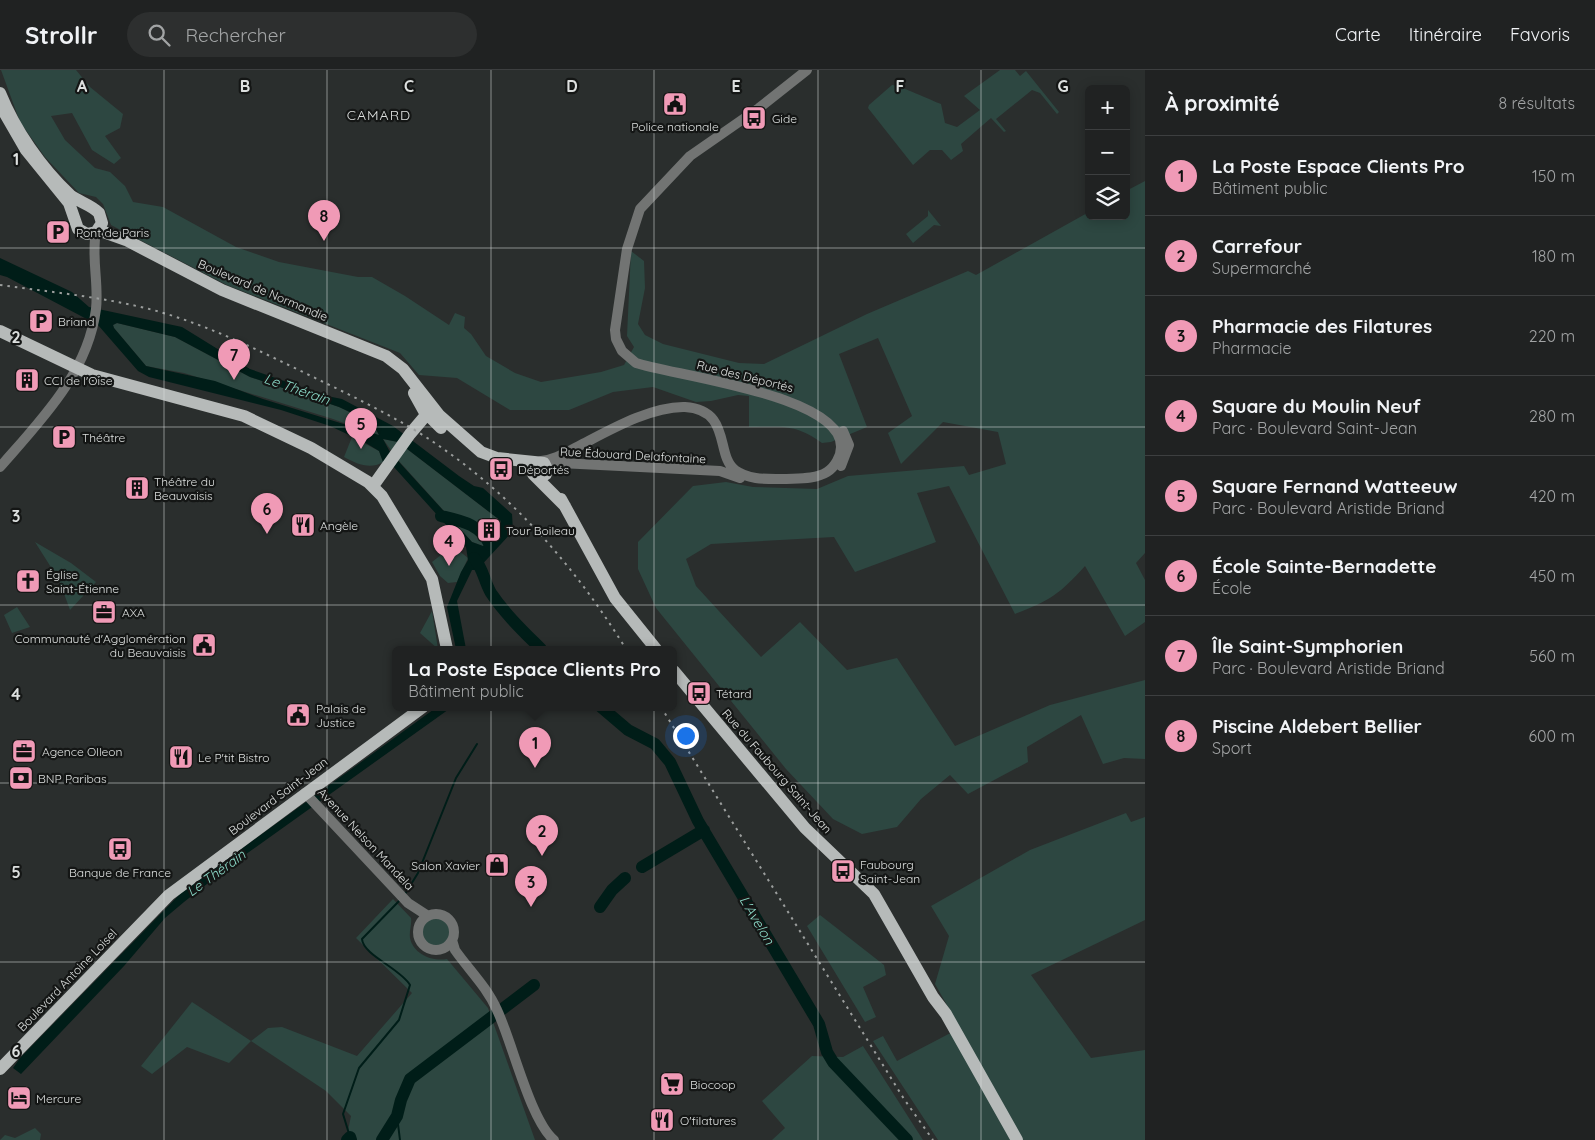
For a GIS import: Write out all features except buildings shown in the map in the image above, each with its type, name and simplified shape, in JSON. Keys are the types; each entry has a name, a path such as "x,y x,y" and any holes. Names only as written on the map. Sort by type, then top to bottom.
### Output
{"main road":[{"path":"0,93 13,122 40,160 68,192 98,212 95,229 77,228 69,203 26,150 0,105"},
{"path":"75,220 81,210 91,208"},
{"name":"Boulevard de Normandie","path":"95,229 126,240 215,287 393,360 407,374 430,411"},
{"path":"0,330 92,375 244,416 345,467 373,486 382,496 432,579 446,646"},
{"path":"373,486 410,434 430,411"},
{"name":"Rue des Déportés","path":"430,411 484,454 540,469"},
{"path":"345,467 372,470 387,465"},
{"path":"540,469 565,506 615,598 654,646"},
{"name":"Rue du Faubourg Saint-Jean","path":"677,675 808,832 874,894 1017,1140"},
{"name":"Boulevard Saint-Jean","path":"153,910 174,890 307,795 418,711"},
{"name":"Boulevard Antoine Loisel","path":"0,1069 153,910"},
{"name":"Rue du Faubourg Saint-Jean","path":"1010,1126 1022,1140"}],"street":[{"name":"Rue des Déportés","path":"540,469 556,457 625,423 667,409 685,407 702,412 710,418 720,432 731,466 746,475 760,479 810,477 827,472 838,458 841,442 834,428 823,418 800,405 770,394 645,366 627,357 619,347 616,334 618,300 624,262 636,220 650,197 694,154 759,108 807,70"},
{"path":"0,467 65,388 82,358 94,323 98,288 95,229"},
{"name":"Rue des Déportés","path":"624,262 621,335 623,343 631,353 644,360 768,388 797,398 834,419 842,429 848,442 846,457 840,468 822,481 753,482 720,471"},
{"name":"Rue Édouard Delafontaine","path":"540,469 560,463 720,471"},
{"name":"Avenue Nelson Mandela","path":"307,795 404,899 417,917 418,936 422,944 432,950 442,949 454,955 466,965"},
{"name":"Avenue Nelson Mandela","path":"404,899 428,916 439,914 449,920 453,929 452,940 455,950 494,1003 534,1106 546,1131 554,1140"},
{"path":"418,926 428,916"},
{"path":"442,949 452,940"},
{"name":"Avenue Nelson Mandela","path":"534,1106 541,1140"}],"shaded area":[{"path":"1,70 76,70 90,87 123,114 120,128 105,136 121,158 114,164 92,150 72,113 51,116 65,140 95,168 110,172 125,186 133,202 163,207 236,247 279,262 358,277 372,277 449,325 455,313 465,317 464,328 471,334 486,356 515,373 541,382 601,372 624,365 634,347 627,336 631,251 644,261 645,288 638,324 645,335 663,344 739,363 764,364 867,314 968,271 976,275 1085,214 1085,220 1130,220 1130,189 1145,181 1145,553 1136,563 1145,580 1145,622 1125,636 1085,566 1053,596 1015,614 949,486 917,493 936,542 855,572 834,537 711,544 686,559 696,586 761,657 800,622 847,670 897,658 955,746 1050,705 1145,680 1145,759 1124,758 1103,764 1081,715 1027,747 1028,762 968,794 950,775 921,799 897,827 862,834 833,819 786,769 656,608 638,569 638,542 693,486 726,482 753,487 817,489 848,476 964,466 969,475 1006,464 998,432 943,422 901,464 888,433 912,416 878,338 839,354 867,427 831,442 822,443 795,429 749,427 749,396 738,395 696,402 653,387 613,392 569,410 510,410 457,378 419,375 400,353 227,285 111,225 103,204 96,197 79,193 45,157 20,122"},
{"path":"1000,70 1015,70 1020,76 1026,71 1059,112 1057,114 1040,93 1032,90 996,119 1006,131 1004,132 991,118 961,144 963,151 951,160 942,150 930,150 913,165 868,108 892,85 895,85 941,104 945,123 957,127 980,110 964,96"},
{"path":"928,210 941,226 934,225 913,243 906,234 928,216"},
{"path":"117,323 175,337 250,377 339,407 373,423 379,436 333,419 184,373 146,366 114,328 113,325"},
{"path":"352,437 379,451 383,462 368,466 344,457"},
{"path":"383,439 398,442 501,521 501,532 483,546 472,542 398,460"},
{"path":"35,542 71,563 96,582 70,610 59,580"},
{"path":"448,542 468,558 457,582 448,583 440,576 432,562 446,551"},
{"path":"17,607 30,627 12,633 4,615"},
{"path":"432,611 438,646 435,646 420,633"},
{"path":"1126,813 1131,822 1145,817 1145,920 1031,975 1091,1058 1145,1050 1145,1140 938,1140 873,1041 883,1036 897,1061 960,1028 935,984 949,936 931,906 1030,850"},
{"path":"393,899 411,918 410,938 415,948 424,956 442,960 447,959 488,1008 535,1140 346,1140 351,1116 326,1091 251,1041 268,1028 282,1027 357,1056 412,993 356,938"},
{"path":"820,915 884,965 886,975 863,987 876,1017 865,1022 807,926"},
{"path":"436,918 446,922 450,932 446,942 436,946 426,942 422,932 426,922"},
{"path":"192,1002 251,1041 229,1063 187,1047 152,1074 141,1066"},
{"path":"863,1046 923,1140 772,1140 785,1128 762,1101 812,1056 843,1057"},
{"path":"35,1128 41,1134 40,1140 0,1140 5,1135 15,1138"}],"water":[{"path":"0,258 72,292 89,307 182,327 250,369 327,396 342,399 393,426 459,476 474,486 483,488 512,514 513,531 477,570 472,570 457,601 465,646 455,646 447,607 468,560 466,547 393,466 383,462 379,451 330,426 281,410 149,377 138,371 98,325 0,275","holes":["117,323 175,337 250,377 339,407 373,423 379,435 263,399 215,381 146,366 113,325","383,439 398,442 501,521 501,532 483,546 472,542 390,452"]},
{"path":"431,711 446,711 235,862 184,902 165,918 124,966 21,1074 13,1068 20,1058 182,892"}],"waterway":[{"name":"Le Thérain","path":"441,516 470,524 481,532 490,545"},
{"name":"L'Avelon","path":"474,558 496,601 538,646"},
{"name":"L'Avelon","path":"606,711 628,730 655,744 670,762 698,821 819,1024 827,1052 833,1062 907,1140"},
{"path":"405,894 418,873 456,778 477,744"},
{"path":"642,867 704,830"},
{"path":"600,907 612,890 625,878"},
{"path":"350,1137 343,1114 359,1068 399,1020 410,985 399,973 369,951 362,939 400,900"},
{"path":"382,1140 397,1116 401,1100 410,1079 534,985"},
{"path":"397,1116 400,1140"},
{"path":"347,1140 350,1137 351,1140"}],"railway":[{"path":"0,285 77,295 153,310 173,316 271,356 413,429 477,474 533,526 582,585 624,646"},
{"path":"663,711 904,1099 933,1140"}],"place":[{"name":"Police nationale","path":"675,104"},
{"name":"Gide","path":"754,118"},
{"name":"Pont de Paris","path":"58,232"},
{"name":"Piscine Aldebert Bellier","path":"324,241"},
{"name":"Briand","path":"41,321"},
{"name":"CCI de l'Oise","path":"27,380"},
{"name":"Île Saint-Symphorien","path":"234,380"},
{"name":"Théâtre","path":"64,437"},
{"name":"Square Fernand Watteeuw","path":"361,449"},
{"name":"Déportés","path":"501,469"},
{"name":"Théâtre du Beauvaisis","path":"137,488"},
{"name":"Angèle","path":"303,525"},
{"name":"Tour Boileau","path":"489,530"},
{"name":"École Sainte-Bernadette","path":"267,534"},
{"name":"Square du Moulin Neuf","path":"449,566"},
{"name":"Église Saint-Étienne","path":"28,581"},
{"name":"AXA","path":"104,612"},
{"name":"Communauté d'Agglomération du Beauvaisis","path":"204,645"},
{"name":"Tétard","path":"699,693"},
{"name":"Palais de Justice","path":"298,715"},
{"name":"Agence Olleon","path":"24,751"},
{"name":"Le P'tit Bistro","path":"181,757"},
{"name":"La Poste Espace Clients Pro","path":"535,768"},
{"name":"BNP Paribas","path":"21,778"},
{"name":"Banque de France","path":"120,849"},
{"name":"Carrefour","path":"542,856"},
{"name":"Salon Xavier","path":"497,865"},
{"name":"Faubourg Saint-Jean","path":"843,871"},
{"name":"Pharmacie des Filatures","path":"531,907"},
{"name":"Biocoop","path":"672,1084"},
{"name":"Mercure","path":"19,1098"},
{"name":"O'filatures","path":"662,1120"}],"district":[{"name":"CAMARD","path":"379,115"}]}
